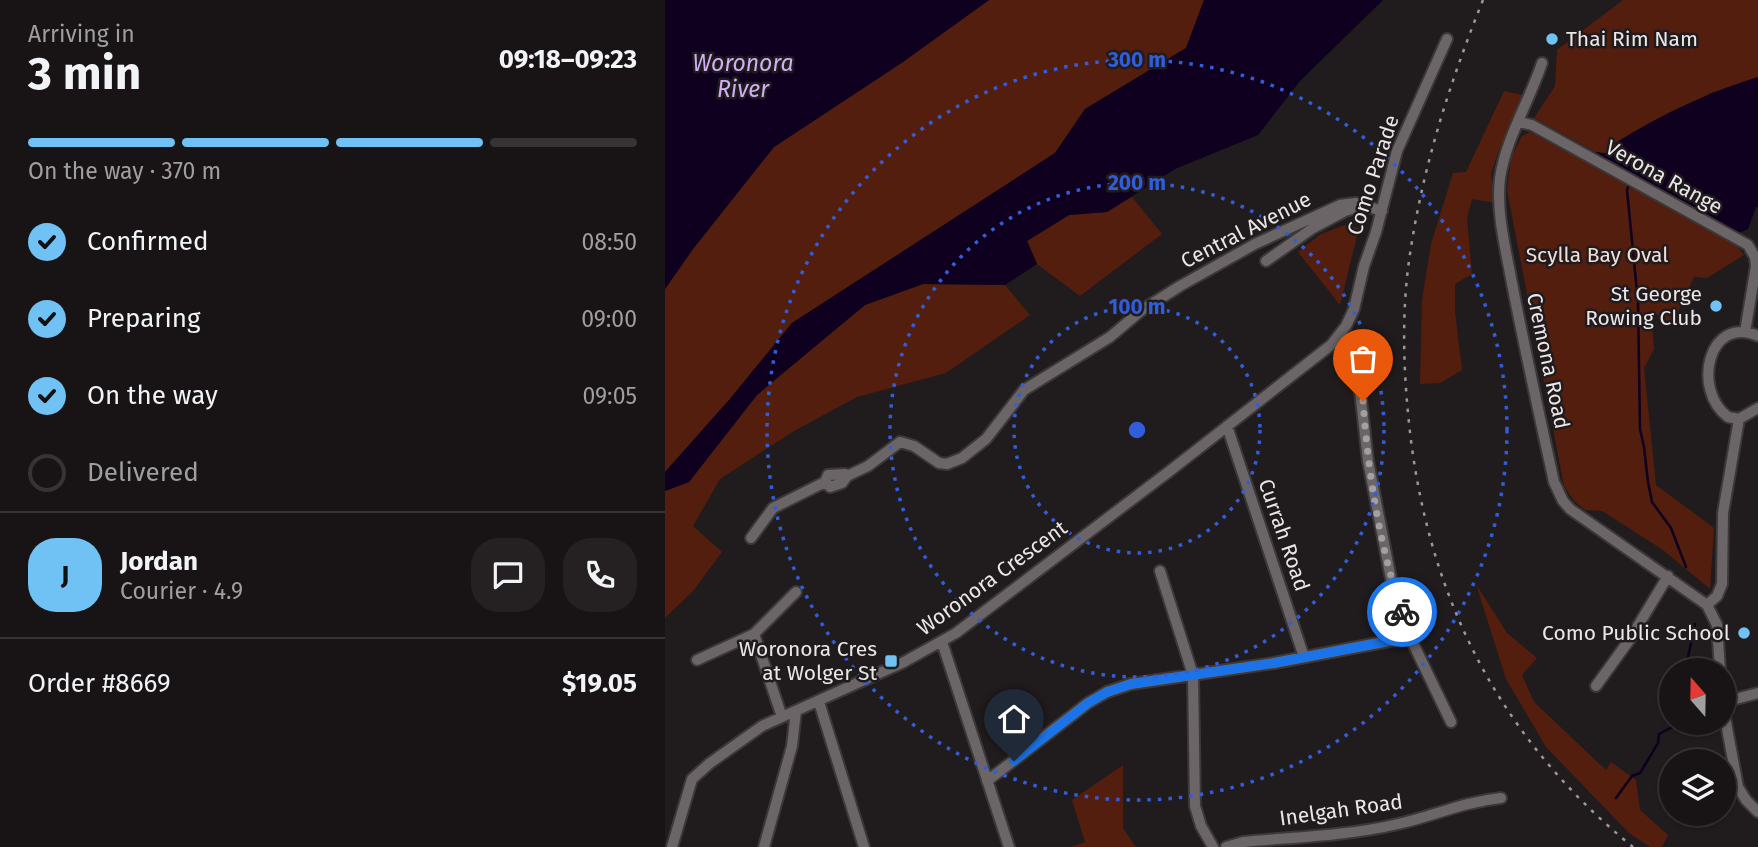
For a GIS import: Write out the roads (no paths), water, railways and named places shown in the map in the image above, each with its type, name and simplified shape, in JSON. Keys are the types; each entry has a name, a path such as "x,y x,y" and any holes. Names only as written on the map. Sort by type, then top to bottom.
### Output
{"street":[{"name":"Como Parade","path":"1346,326 1354,309 1397,151 1447,39"},
{"name":"Cremona Road","path":"1542,63 1511,138 1500,174 1499,205 1515,302 1554,482 1570,509 1707,605"},
{"name":"Verona Range","path":"1519,122 1532,125 1751,249 1756,265 1745,332"},
{"name":"Central Avenue","path":"751,538 773,508 825,482 830,486 836,485 900,442 914,446 939,463 947,464 962,458 985,439 1024,390 1110,337 1161,297 1255,244 1339,205 1356,203 1382,211"},
{"name":"Central Avenue","path":"1266,261 1313,228 1345,211 1364,205"},
{"name":"Woronora Crescent","path":"672,847 692,779 747,736 942,642 1322,352 1340,336 1346,326"},
{"path":"1758,336 1745,332 1731,335 1710,355 1707,371 1709,385 1718,407 1728,418 1739,419 1758,408"},
{"path":"1359,382 1368,461 1386,556 1410,637 1451,722"},
{"path":"1719,658 1717,625 1707,605 1717,596 1722,584 1723,513 1739,419"},
{"name":"Currah Road","path":"1227,426 1304,657"},
{"path":"1160,571 1193,675 1195,806 1201,826 1213,847"},
{"path":"1597,686 1630,639 1668,576"},
{"path":"697,660 754,634 796,592"},
{"path":"754,634 782,717"},
{"path":"987,781 1088,703 1107,692 1131,684 1304,657 1410,637"},
{"path":"942,642 1009,847"},
{"path":"1736,697 1758,694"},
{"path":"819,702 864,847"},
{"path":"764,847 792,746 796,711"},
{"path":"1728,735 1738,787 1758,812"},
{"name":"Inelgah Road","path":"1226,847 1243,842 1362,831 1398,824 1460,804 1501,798"}],"water":[{"name":"Woronora River","path":"665,0 989,0 903,62 774,147 693,249 665,289"},
{"path":"1204,0 1383,0 1300,81 1258,135 1175,169 1107,212 1069,215 1027,241 1037,264 1005,285 923,284 865,305 757,395 689,482 665,491 665,472 792,323 1055,153 1085,109 1186,48"},
{"path":"1758,77 1758,207 1748,229 1739,233 1596,154 1612,154 1616,151 1615,143 1684,105"}],"waterway":[{"path":"1630,182 1627,190 1638,302 1640,429 1652,502 1671,528 1686,567"},
{"path":"1688,658 1695,624"},
{"path":"1616,798 1632,776 1640,773 1658,743 1659,734"}],"railway":[{"path":"1483,0 1439,125 1422,189 1410,254 1404,353 1408,413 1417,477 1430,539 1450,598 1475,654 1505,707 1542,757 1584,803 1633,847"}],"place":[{"name":"Thai Rim Nam","path":"1552,39"},
{"name":"St George Rowing Club","path":"1716,306"},
{"name":"Como Public School","path":"1744,633"},
{"name":"Woronora Cres at Wolger St","path":"891,661"}],"park label":[{"name":"Scylla Bay Oval","path":"1597,255"}]}
